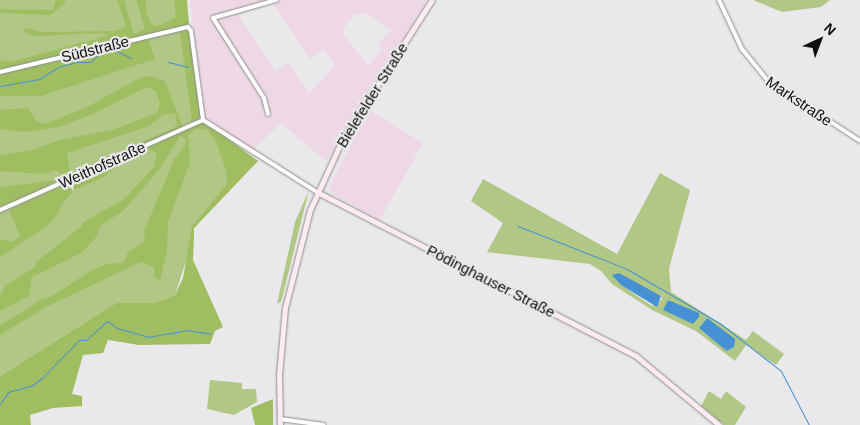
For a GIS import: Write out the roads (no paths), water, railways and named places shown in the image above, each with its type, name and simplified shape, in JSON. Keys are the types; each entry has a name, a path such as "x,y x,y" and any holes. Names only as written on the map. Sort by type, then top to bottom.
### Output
{"street":[{"path":"268,114 264,98 213,18 276,0"},
{"name":"Bielefelder Straße","path":"280,422 279,375 285,308 293,267 317,192 342,140 432,0"},
{"name":"Markstraße","path":"719,0 742,49 768,81 860,141"},
{"name":"Südstraße","path":"0,72 189,27 203,120"},
{"name":"Pödinghauser Straße","path":"203,120 252,153 317,192 636,356 719,425"},
{"name":"Weithofstraße","path":"0,210 203,120"},
{"path":"280,422 324,425"}],"water":[{"path":"619,273 661,296 657,307 621,285 612,275"},
{"path":"668,300 699,313 699,317 693,324 663,310"},
{"path":"707,318 735,339 734,347 727,351 699,328"}],"waterway":[{"path":"0,86 39,79 58,67 77,62 91,62 99,53 115,50 131,58"},
{"path":"168,62 188,67"},
{"path":"518,226 627,269 721,324 781,371 809,425"},
{"path":"0,404 8,392 31,386 42,378 79,340 86,340 107,321 117,328 148,337 187,330 211,334"}]}
